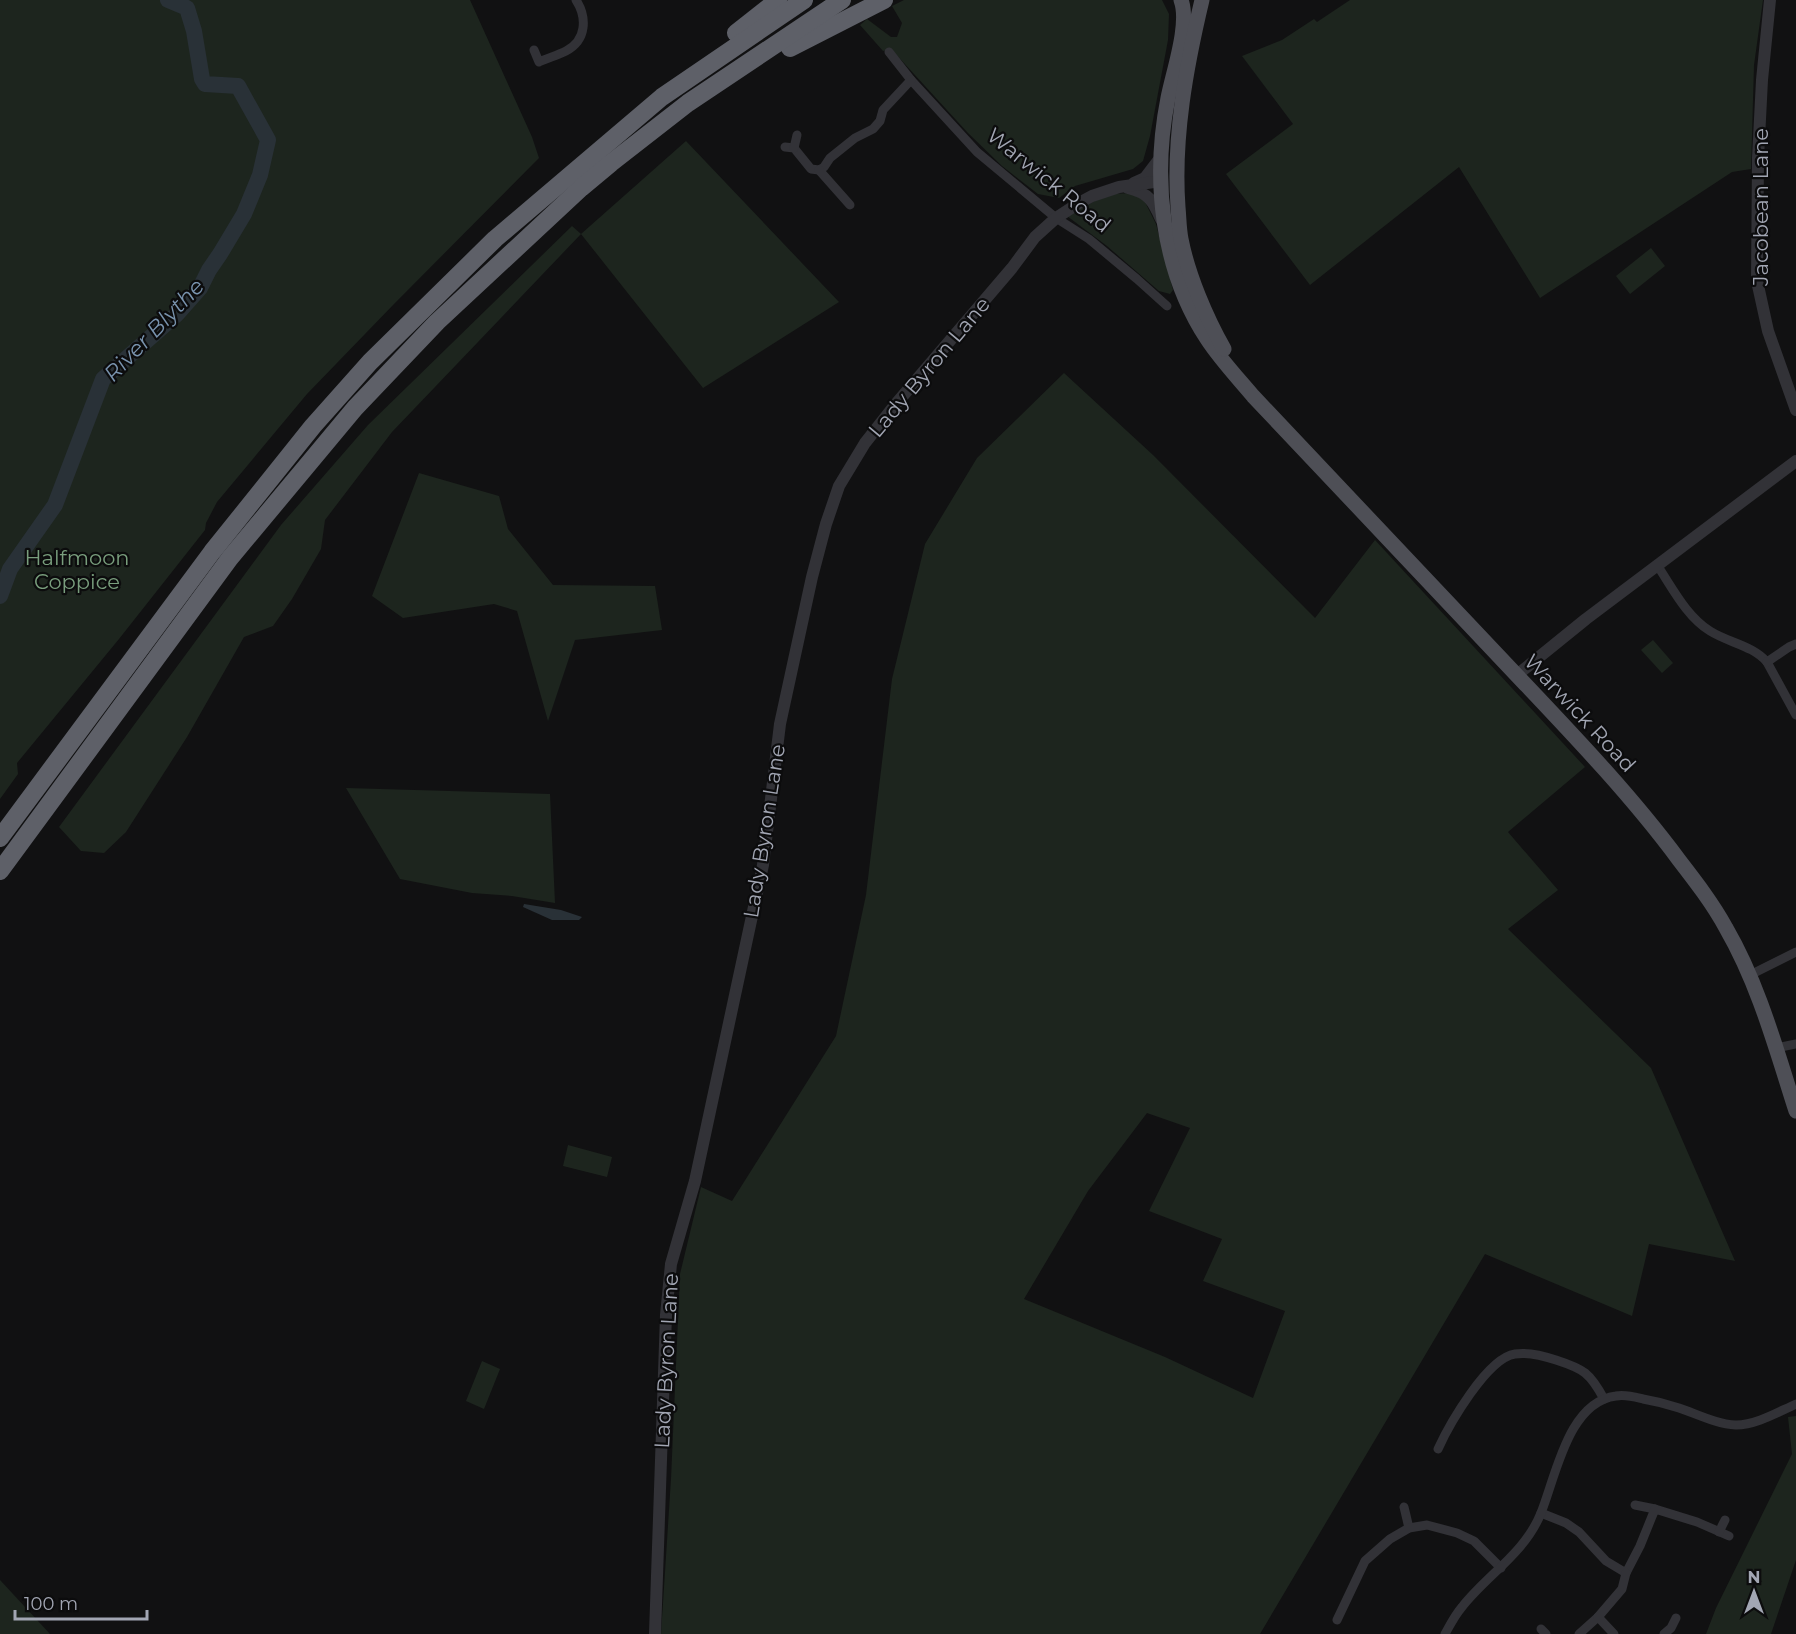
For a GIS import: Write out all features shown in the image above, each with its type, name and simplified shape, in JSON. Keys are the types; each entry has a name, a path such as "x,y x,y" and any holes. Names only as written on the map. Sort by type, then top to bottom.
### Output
{"highway":[{"path":"686,79 722,44 778,0"},
{"path":"0,838 212,552 313,426 370,362 495,239 662,97 804,0"},
{"path":"0,871 230,558 356,408 437,322 611,163 688,103 842,0"},
{"path":"611,163 741,75 810,36 884,0"}],"main road":[{"path":"1181,0 1184,8 1183,29 1164,120 1161,157 1165,228 1173,265 1192,313 1207,340 1252,396"},
{"path":"1202,0 1180,120 1176,180 1180,238 1193,280 1215,333 1252,396"},
{"path":"1161,181 1169,171 1177,104 1186,83"},
{"name":"Warwick Road","path":"1252,396 1517,675 1647,818 1726,927 1750,975 1796,1111"}],"street":[{"path":"534,50 539,62 569,50 580,37 585,21 576,0"},
{"name":"Jacobean Lane","path":"1770,0 1762,80 1758,158 1757,281 1768,331 1796,410"},
{"name":"Warwick Road","path":"889,52 911,80 977,152 1056,218 1089,239 1167,306"},
{"path":"797,135 790,147 811,169 819,170 855,138 873,129 880,121 883,110 911,80"},
{"path":"1124,187 1145,178 1161,157"},
{"path":"819,170 850,205"},
{"name":"Lady Byron Lane","path":"655,1634 666,1315 671,1263 695,1181 764,865 780,724 812,577 839,486 865,443 1012,268 1035,237 1056,218 1092,196 1124,187 1161,181"},
{"path":"1124,187 1146,194 1154,203 1165,228"},
{"path":"1517,675 1586,619 1796,460"},
{"path":"1657,565 1691,616 1700,624 1761,655 1796,715"},
{"path":"1767,662 1796,644"},
{"path":"1750,975 1796,952"},
{"path":"1776,1048 1796,1044"},
{"path":"1438,1449 1456,1413 1473,1390 1498,1363 1509,1356 1516,1354 1545,1356 1576,1366 1594,1381 1604,1399"},
{"path":"1445,1634 1462,1606 1501,1568 1532,1531 1541,1513 1558,1463 1573,1432 1587,1411 1604,1399 1618,1395 1632,1396 1677,1407 1720,1422 1738,1425 1756,1421 1796,1404"},
{"path":"1635,1505 1697,1522 1730,1536"},
{"path":"1404,1507 1409,1528"},
{"path":"1579,1634 1598,1617 1622,1589 1626,1572 1640,1546 1655,1509"},
{"path":"1541,1513 1566,1523 1579,1532 1606,1561 1626,1572"},
{"path":"1719,1532 1725,1520"},
{"path":"1336,1620 1365,1561 1390,1539 1409,1528 1427,1525 1457,1533 1474,1541 1501,1568"},
{"path":"1598,1617 1614,1634"},
{"path":"1676,1618 1667,1631 1680,1634"}],"green space":[{"name":"Halfmoon Coppice","path":"0,0 470,0 532,137 539,158 307,394 217,502 206,523 205,530 17,763 18,774 0,799"},
{"path":"904,0 1162,0 1169,14 1168,40 1143,161 1133,169 1075,186 1059,198 1038,194 1002,166 968,133 892,50 883,51 860,25 867,19 891,37 897,37 902,23 892,6"},
{"path":"1350,0 1763,0 1754,65 1751,169 1732,172 1540,298 1459,167 1310,285 1226,174 1293,124 1242,56 1282,40 1314,19 1317,22"},
{"path":"686,141 839,302 703,388 581,234"},
{"path":"1133,193 1144,200 1156,224 1173,290 1170,294 1159,291 1107,246 1067,216 1108,194"},
{"path":"572,226 581,234 392,432 325,520 321,549 292,599 273,626 244,637 187,737 126,832 104,853 81,851 59,827 281,525 368,425"},
{"path":"1651,248 1665,266 1630,294 1616,276"},
{"path":"1064,373 1153,455 1315,618 1375,540 1585,767 1508,832 1558,890 1508,929 1651,1068 1735,1261 1649,1244 1632,1316 1485,1254 1260,1634 661,1634 671,1479 680,1274 701,1187 732,1201 836,1036 866,895 892,679 925,544 977,458","holes":["1147,1113 1190,1128 1149,1211 1222,1239 1203,1281 1285,1311 1253,1398 1165,1357 1024,1299 1088,1191"]},
{"path":"419,473 499,496 508,529 553,585 655,586 662,630 575,640 548,721 517,611 494,604 403,618 372,596"},
{"path":"1653,640 1673,663 1662,673 1641,650"},
{"path":"346,788 550,794 555,903 512,896 472,893 400,879"},
{"path":"568,1145 612,1157 607,1177 563,1166"},
{"path":"482,1361 500,1369 484,1409 466,1401"},
{"path":"1796,1416 1796,1560 1771,1634 1706,1634 1716,1608 1792,1454 1788,1417"},
{"path":"0,1580 50,1634 0,1634"}],"shaded area":[{"path":"524,904 561,910 582,917 579,920 552,920 523,907"}],"waterway":[{"name":"River Blythe","path":"0,596 10,569 55,505 103,379 177,314 200,288 244,214 260,175 268,140 238,86 205,84 187,8 168,0"}]}
